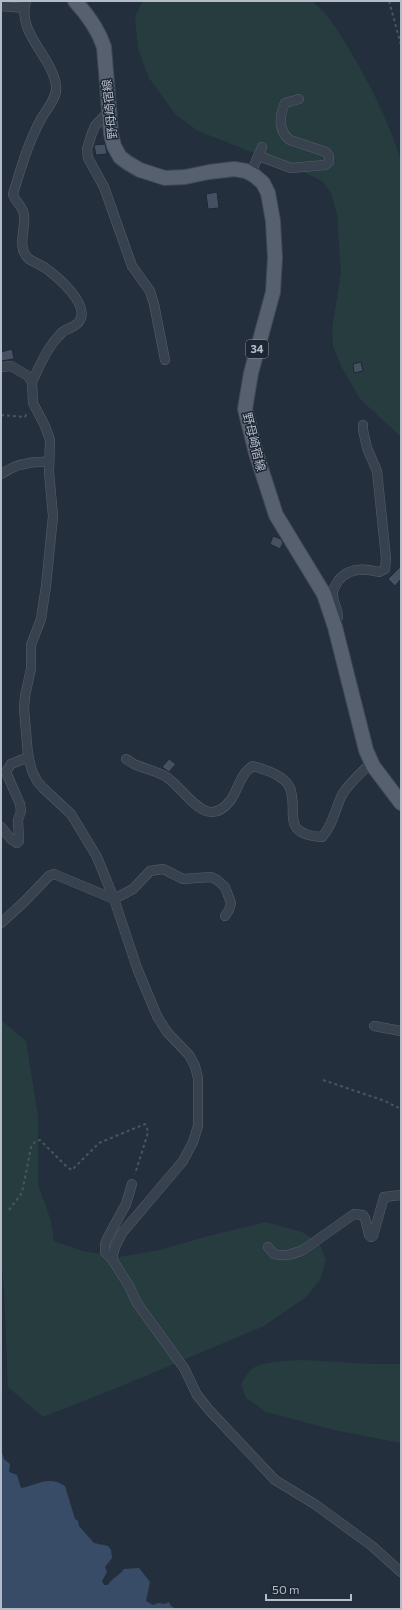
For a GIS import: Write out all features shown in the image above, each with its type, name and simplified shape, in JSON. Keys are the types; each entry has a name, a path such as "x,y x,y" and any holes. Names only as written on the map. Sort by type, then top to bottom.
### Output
{"main road":[{"name":"野母崎宿線","path":"75,1 93,22 104,47 111,134 114,146 120,157 140,170 165,178 185,177 234,169 251,173 263,183 268,193 273,221 275,258 273,292 251,373 245,410 256,453 276,515 324,594 333,622 366,750 384,782 401,803"}],"street":[{"path":"1,6 25,4 25,18 31,36 51,70 56,86 56,91 52,100 31,138 13,194 14,198 22,208 24,216 22,242 23,251 30,259 47,269 65,285 78,301 82,311 80,319 76,325 64,331 54,341 32,382 33,403 45,426 50,440 49,462 53,516 41,619 31,645 31,669 24,703 29,757 32,771 37,781 71,814 96,857 114,899 137,968 157,1016 167,1032 189,1055 195,1066 198,1078 198,1126 193,1142 183,1161 122,1233 114,1247 112,1259"},
{"path":"251,173 260,152 291,168 326,166 329,162 329,156 326,152 290,140 285,136 281,128 280,117 285,104 298,99"},
{"path":"109,111 95,126 87,149 88,158 104,187 132,266 150,291 165,360"},
{"path":"1,367 11,366 28,376 32,382"},
{"path":"333,622 338,617 338,611 334,603 333,593 334,588 340,579 348,573 356,570 365,569 379,572 384,569 386,558 377,471 367,448 363,425"},
{"path":"1,474 23,463 34,461 49,462"},
{"path":"1,827 14,842 17,843 19,841 18,820 21,811 20,804 6,772 11,764 29,757"},
{"path":"126,759 136,765 155,770 175,783 196,806 203,811 212,813 220,811 230,801 248,768 253,766 274,773 290,787 292,817 296,828 302,832 322,837 332,822 344,793 372,762"},
{"path":"114,899 133,889 150,871 163,869 183,879 211,877 217,880 225,887 231,903 225,916"},
{"path":"1,923 49,876 54,874 114,899"},
{"path":"374,1026 401,1031"},
{"path":"132,1184 126,1204 105,1244 105,1252 112,1259 129,1286 137,1303 184,1368 197,1395 210,1411 276,1480 322,1510 372,1546 401,1572"},
{"path":"268,1247 274,1254 279,1256 303,1250 354,1214 363,1215 371,1237 373,1236 384,1197 401,1195"}],"path":[{"path":"389,1 401,45"},
{"path":"1,415 25,416 33,403"},
{"path":"323,1080 401,1108"},
{"path":"9,1210 21,1194 31,1147 34,1142 40,1140 67,1167 72,1170 100,1143 140,1124 145,1124 148,1131 146,1141 132,1184"}],"green space":[{"path":"143,1 312,1 330,20 353,55 383,114 401,160 401,437 360,399 341,366 333,346 332,329 341,273 337,214 331,193 322,181 303,172 198,131 176,115 149,78 138,49 135,16"},
{"path":"1,1020 26,1041 38,1116 38,1184 51,1221 54,1241 83,1251 119,1257 160,1250 208,1236 266,1222 302,1232 319,1243 326,1260 320,1280 306,1297 264,1326 124,1385 43,1417 8,1387 4,1289 1,1261"},
{"path":"303,1360 371,1364 401,1364 401,1443 334,1430 266,1412 246,1398 241,1385 247,1375 256,1366 283,1361"}],"water":[{"path":"1,1450 4,1459 10,1464 9,1472 17,1475 21,1488 48,1481 53,1481 65,1486 75,1519 78,1521 79,1526 94,1543 108,1546 111,1550 112,1558 105,1567 107,1572 102,1581 104,1585 108,1585 124,1569 139,1568 150,1582 146,1601 153,1605 158,1603 165,1604 169,1602 171,1606 176,1609 1,1609"}],"building":[{"path":"105,144 107,154 96,155 94,145"},
{"path":"217,192 219,208 208,209 206,194"},
{"path":"12,349 14,359 1,361 1,352"},
{"path":"361,362 363,371 354,373 353,364"},
{"path":"273,536 281,539 283,543 280,549 270,544"},
{"path":"401,566 401,579 395,586 388,579"},
{"path":"169,759 176,764 169,772 162,767"}]}
